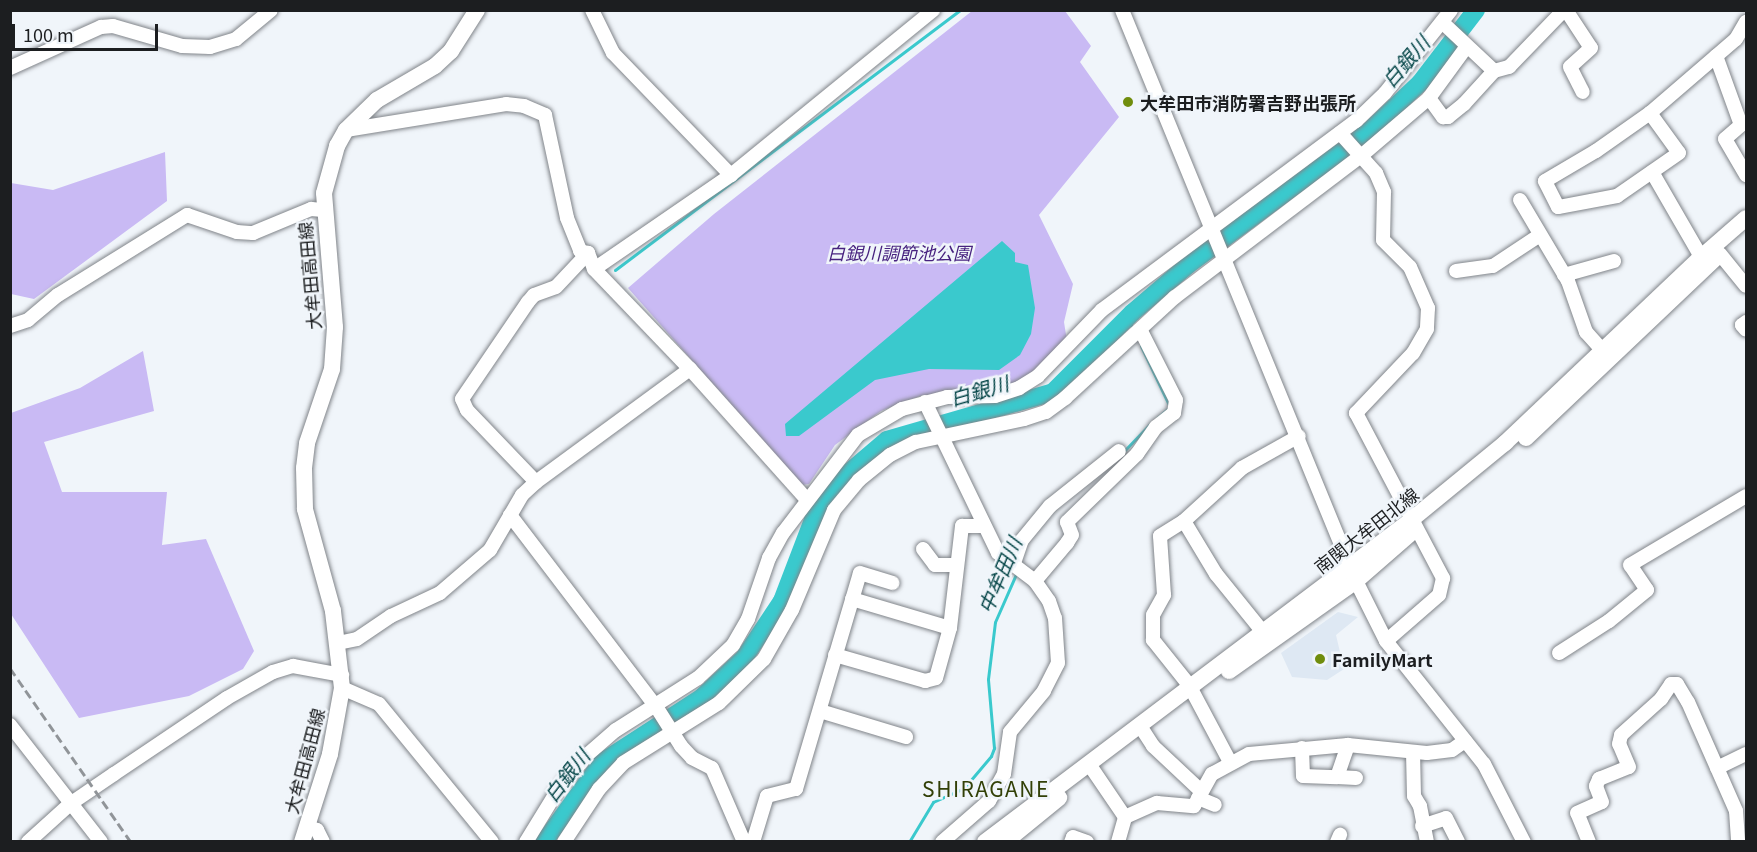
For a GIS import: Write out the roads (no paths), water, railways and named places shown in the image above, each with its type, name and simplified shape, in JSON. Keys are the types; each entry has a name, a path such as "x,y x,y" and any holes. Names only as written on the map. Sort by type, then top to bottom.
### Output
{"main road":[{"name":"大牟田高田線","path":"304,834 330,754 342,681 338,643 310,532 304,468 307,443 332,369 334,303 323,210 331,165 346,130 377,100 435,66 451,51 477,10"},
{"name":"南関大牟田北線","path":"985,842 1353,575 1505,443 1701,256 1746,218"},
{"name":"南関大牟田北線","path":"1413,525 1515,448 1746,232"},
{"name":"南関大牟田北線","path":"1005,842 1092,770 1144,732 1263,632 1353,575"}],"street":[{"path":"10,68 100,27 113,26 182,46 210,47 236,39 272,10"},
{"path":"592,10 613,53 731,174"},
{"path":"594,269 731,174 933,10"},
{"path":"1122,10 1299,436 1353,575 1386,641 1466,741 1500,790 1524,842"},
{"path":"526,842 556,793 587,754 698,678 734,645 758,597 769,558 807,500 858,435 878,420 927,406 995,396 1019,388 1051,365 1102,310 1342,135 1385,93 1451,10"},
{"path":"1429,98 1443,117 1448,117 1494,71 1509,68 1565,10 1591,48 1570,67 1583,92"},
{"path":"1442,22 1494,71"},
{"path":"1650,112 1679,153 1617,196 1558,207 1545,181 1596,151 1650,112 1736,39 1746,22"},
{"path":"564,842 599,789 623,763 670,729 719,703 764,659 792,610 834,510 859,480 890,455 916,442 1046,412 1138,334 1158,311 1360,155 1429,98 1465,44"},
{"path":"1716,56 1741,125 1725,140 1746,175"},
{"path":"346,130 506,104 538,110 545,115 567,218 580,251 588,253"},
{"path":"1342,135 1376,173 1384,192 1383,240 1410,267 1428,308 1427,329 1413,353 1356,413 1413,525 1443,578 1439,595 1386,641"},
{"path":"1652,172 1701,256"},
{"path":"1520,200 1564,275 1586,332 1602,350"},
{"path":"10,326 28,320 58,295 187,215 237,232 253,233 311,209 323,210"},
{"path":"1456,271 1492,266 1540,235"},
{"path":"588,253 594,269 690,369 807,500"},
{"path":"536,482 467,410 462,399 534,295 556,287 588,253"},
{"path":"1720,254 1746,286"},
{"path":"1564,275 1614,261"},
{"path":"10,315 28,320"},
{"path":"1746,322 1743,325 1746,330"},
{"path":"1035,581 1072,535 1068,522 1137,454 1156,427 1174,413 1176,400 1138,334"},
{"path":"338,643 357,639 391,616 406,613 440,593 490,550 510,515 536,482 690,369"},
{"path":"927,406 998,553 1035,581 1055,618 1058,663 1044,691 1010,732 1004,774 989,801 942,842"},
{"path":"1230,762 1191,691 1153,640 1153,615 1164,595 1160,536 1184,521 1242,468 1299,436"},
{"path":"1018,566 1022,540 1050,506 1066,489 1119,451"},
{"path":"1559,653 1609,621 1647,590 1630,565 1746,496"},
{"path":"510,515 692,758 712,768 744,842"},
{"path":"1184,521 1216,573 1263,632"},
{"path":"835,655 925,681 936,678 950,628 962,526 984,526"},
{"path":"923,549 935,565 957,566"},
{"path":"753,842 767,796 796,789 860,573 893,583"},
{"path":"852,599 950,628"},
{"path":"28,842 70,804 227,698 273,672 293,666 342,681 379,704 492,842"},
{"path":"1589,842 1577,813 1602,802 1596,786 1599,779 1629,767 1619,744 1621,735 1661,699 1671,684 1677,684 1688,702 1736,811 1738,842"},
{"path":"820,711 906,737"},
{"path":"10,725 101,842"},
{"path":"1144,732 1153,746 1199,794 1215,805"},
{"path":"1125,817 1157,803 1194,806 1212,774 1230,762 1249,754 1348,745 1413,752 1452,750 1466,741"},
{"path":"1337,777 1348,745"},
{"path":"1302,748 1303,776 1356,778"},
{"path":"1413,752 1414,796 1420,806 1422,826 1428,842"},
{"path":"1717,768 1746,754"},
{"path":"1092,770 1125,817"},
{"path":"1118,842 1125,817"},
{"path":"1422,826 1446,818 1458,842"},
{"path":"304,834 317,830 323,842"},
{"path":"1071,842 1073,837 1087,842"}],"water":[{"path":"1002,241 1015,253 1015,262 1028,265 1035,308 1031,334 1020,355 999,370 929,369 875,380 799,436 786,436 785,424"}],"waterway":[{"path":"615,270 960,10"},
{"name":"白銀川","path":"544,842 602,762 702,697 744,658 782,601 813,520 841,479 887,440 1053,392 1132,313 1188,265 1369,131 1420,83 1476,10"},
{"name":"中牟田川","path":"1127,318 1133,329"},
{"name":"中牟田川","path":"1141,346 1170,407 1158,417"},
{"name":"中牟田川","path":"1124,451 1150,424"},
{"name":"中牟田川","path":"909,842 933,802 964,788 991,756 994,748 988,679 995,622 1017,572"}],"railway":[{"path":"10,668 131,842"}],"place":[{"name":"大牟田市消防署吉野出張所","path":"1128,102"},
{"name":"FamilyMart","path":"1320,659"}],"district":[{"name":"SHIRAGANE","path":"986,788"}],"park label":[{"name":"白銀川調節池公園","path":"899,252"}]}
